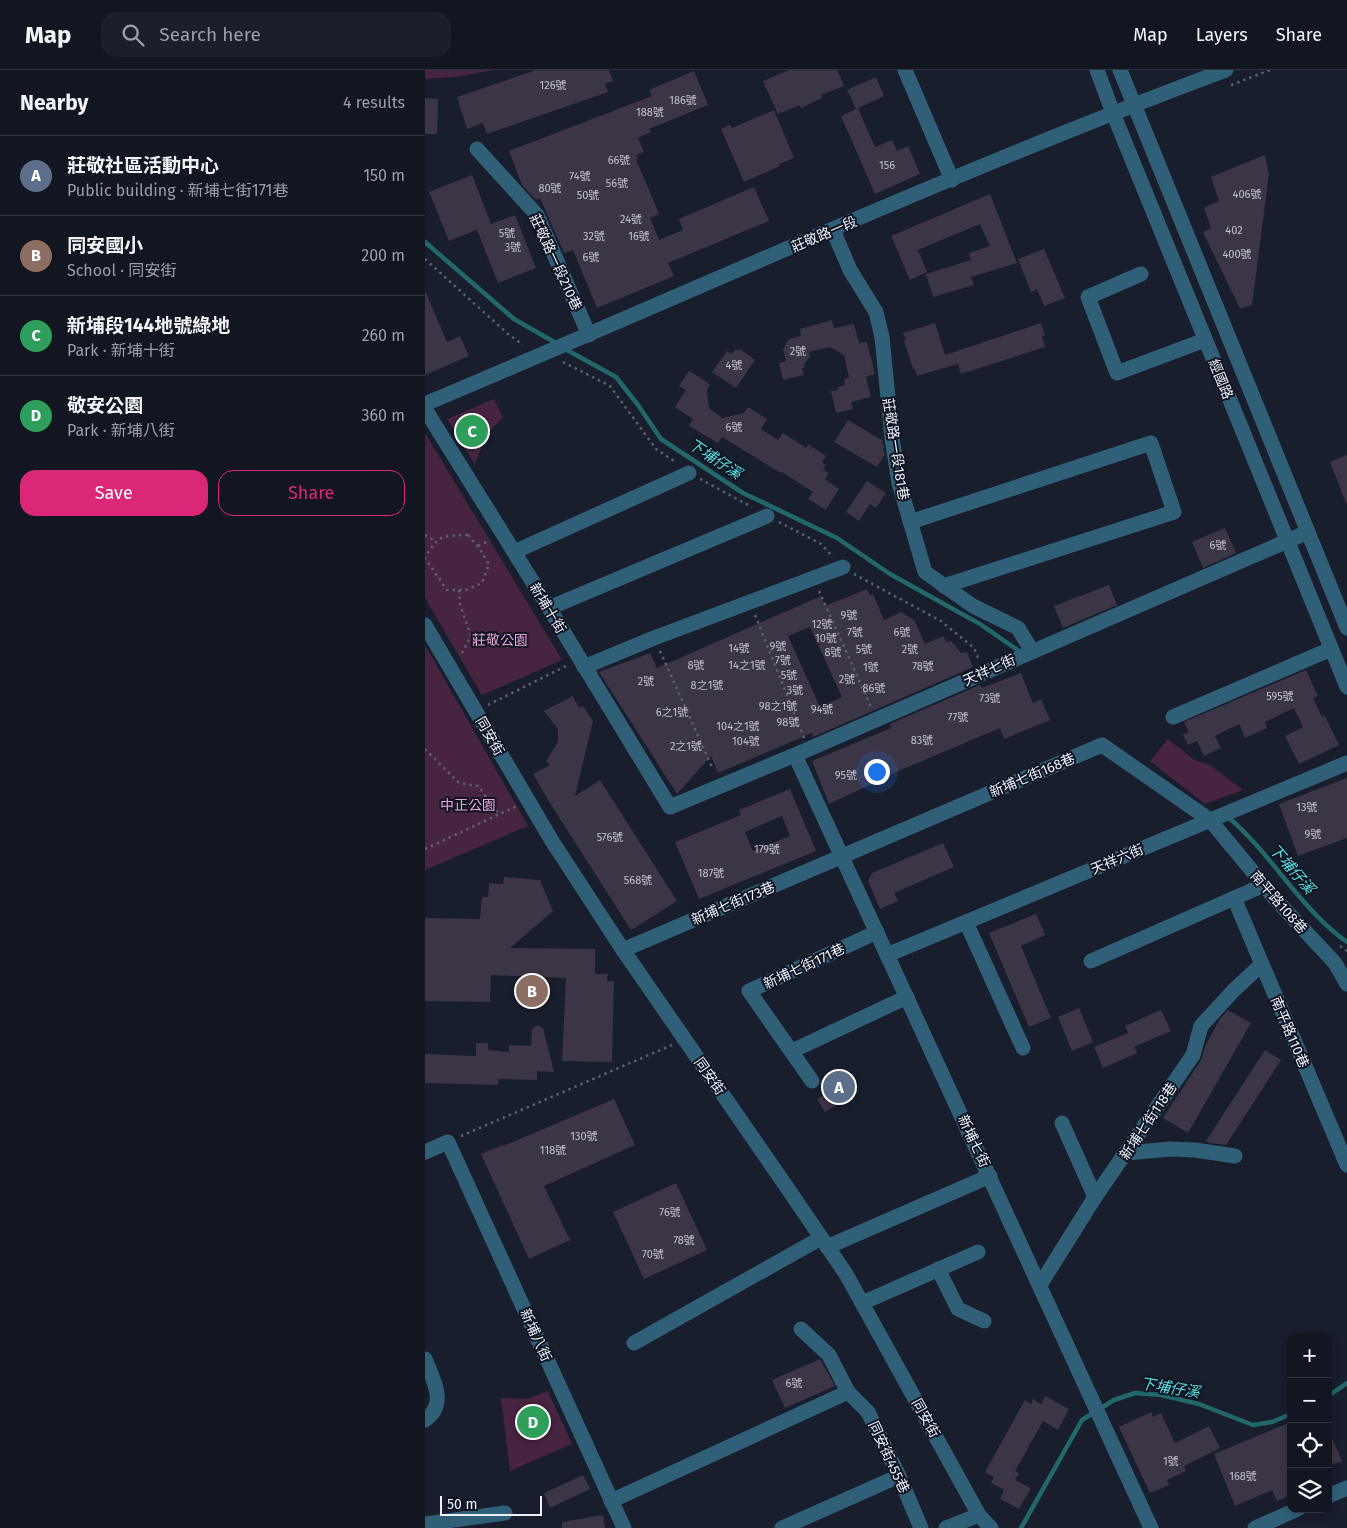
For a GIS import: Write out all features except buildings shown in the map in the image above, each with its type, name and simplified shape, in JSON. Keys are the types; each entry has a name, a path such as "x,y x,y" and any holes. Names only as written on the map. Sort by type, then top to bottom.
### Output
{"street":[{"path":"905,70 952,180"},
{"name":"經國路","path":"1097,70 1347,687"},
{"name":"經國路","path":"1120,70 1347,628"},
{"name":"莊敬路一段","path":"425,404 526,353 584,337 1113,113 1226,70"},
{"name":"莊敬路一段210巷","path":"477,149 537,214 584,337"},
{"name":"莊敬路一段181巷","path":"833,230 850,270 876,312 882,337 892,438 899,483 925,572 973,606 1018,628 1025,654"},
{"path":"1141,274 1088,297 1117,373 1205,340"},
{"name":"新埔十街","path":"425,409 549,608 670,808"},
{"path":"909,522 1151,443 1173,512 944,586"},
{"path":"514,552 689,472"},
{"path":"549,608 767,516"},
{"name":"天祥七街","path":"670,808 1308,532"},
{"path":"582,663 843,567"},
{"name":"同安街","path":"425,625 527,801 623,950 846,1274 979,1515 991,1528"},
{"path":"1173,717 1331,649"},
{"name":"新埔七街168巷","path":"842,856 1102,745 1213,819"},
{"name":"新埔七街","path":"802,752 842,856 1151,1528"},
{"name":"天祥六街","path":"887,955 1347,763"},
{"name":"南平路108巷","path":"1213,819 1263,885 1335,963 1347,984"},
{"name":"新埔七街173巷","path":"623,950 842,856"},
{"path":"1091,961 1263,885"},
{"name":"南平路110巷","path":"1234,898 1347,1165"},
{"path":"966,922 1023,1048"},
{"name":"新埔七街171巷","path":"812,1081 749,991 877,932"},
{"name":"新埔七街118巷","path":"1040,1285 1095,1197 1193,1055 1201,1026 1234,990 1261,965"},
{"path":"792,1051 907,997"},
{"path":"1062,1123 1095,1197"},
{"path":"425,1152 448,1142"},
{"name":"新埔八街","path":"448,1142 624,1528"},
{"path":"1127,1153 1170,1149 1195,1150 1235,1156"},
{"path":"634,1343 824,1243 989,1176"},
{"path":"862,1303 978,1252"},
{"path":"938,1269 958,1309 984,1320"},
{"name":"同安街455巷","path":"801,1329 829,1355 848,1392 867,1412 899,1476 921,1528"},
{"path":"425,1359 438,1392 436,1409 426,1419"},
{"path":"611,1501 848,1392"},
{"path":"782,1528 899,1476"},
{"path":"1332,1494 1347,1488"},
{"path":"425,1524 505,1513"},
{"path":"1255,1528 1279,1523 1293,1513"},
{"path":"947,1528 979,1515"}],"path":[{"path":"425,259 508,334 526,353"},
{"path":"425,535 435,541"},
{"path":"468,535 478,546 489,564 482,583 466,590 447,590 425,558 435,541 446,536 468,535"},
{"path":"478,546 493,538"},
{"path":"813,578 876,720"},
{"path":"459,590 460,605 471,636 462,653"},
{"path":"749,602 802,752"},
{"path":"654,638 712,767"},
{"path":"475,712 582,663"},
{"path":"425,749 459,783 478,786 499,814"},
{"path":"425,849 527,801"},
{"path":"448,1142 685,1039"}],"green space":[{"path":"425,70 495,70 454,77 425,79"},
{"path":"494,399 503,418 489,433 475,464 447,419"},
{"name":"莊敬公園","path":"425,433 562,660 482,695 425,598"},
{"name":"中正公園","path":"425,645 528,826 425,870"},
{"path":"1168,739 1194,760 1210,765 1243,790 1205,804 1150,761"},
{"path":"548,1391 572,1444 510,1471 501,1398 527,1399"}],"waterway":[{"name":"下埔仔溪","path":"425,242 514,319 556,343"},
{"name":"下埔仔溪","path":"565,349 616,377 661,439 743,493 837,538 890,574 980,624 1022,653"},
{"name":"下埔仔溪","path":"1228,817 1259,848 1315,914 1347,942"},
{"name":"下埔仔溪","path":"1332,1393 1347,1383"},
{"name":"下埔仔溪","path":"1021,1528 1082,1420 1114,1400 1135,1393 1161,1395 1199,1404 1253,1425 1272,1422 1287,1416"}],"place":[{"name":"新埔段144地號綠地","path":"472,431"},
{"name":"同安國小","path":"532,991"},
{"name":"莊敬社區活動中心","path":"839,1087"},
{"name":"敬安公園","path":"533,1422"}]}
